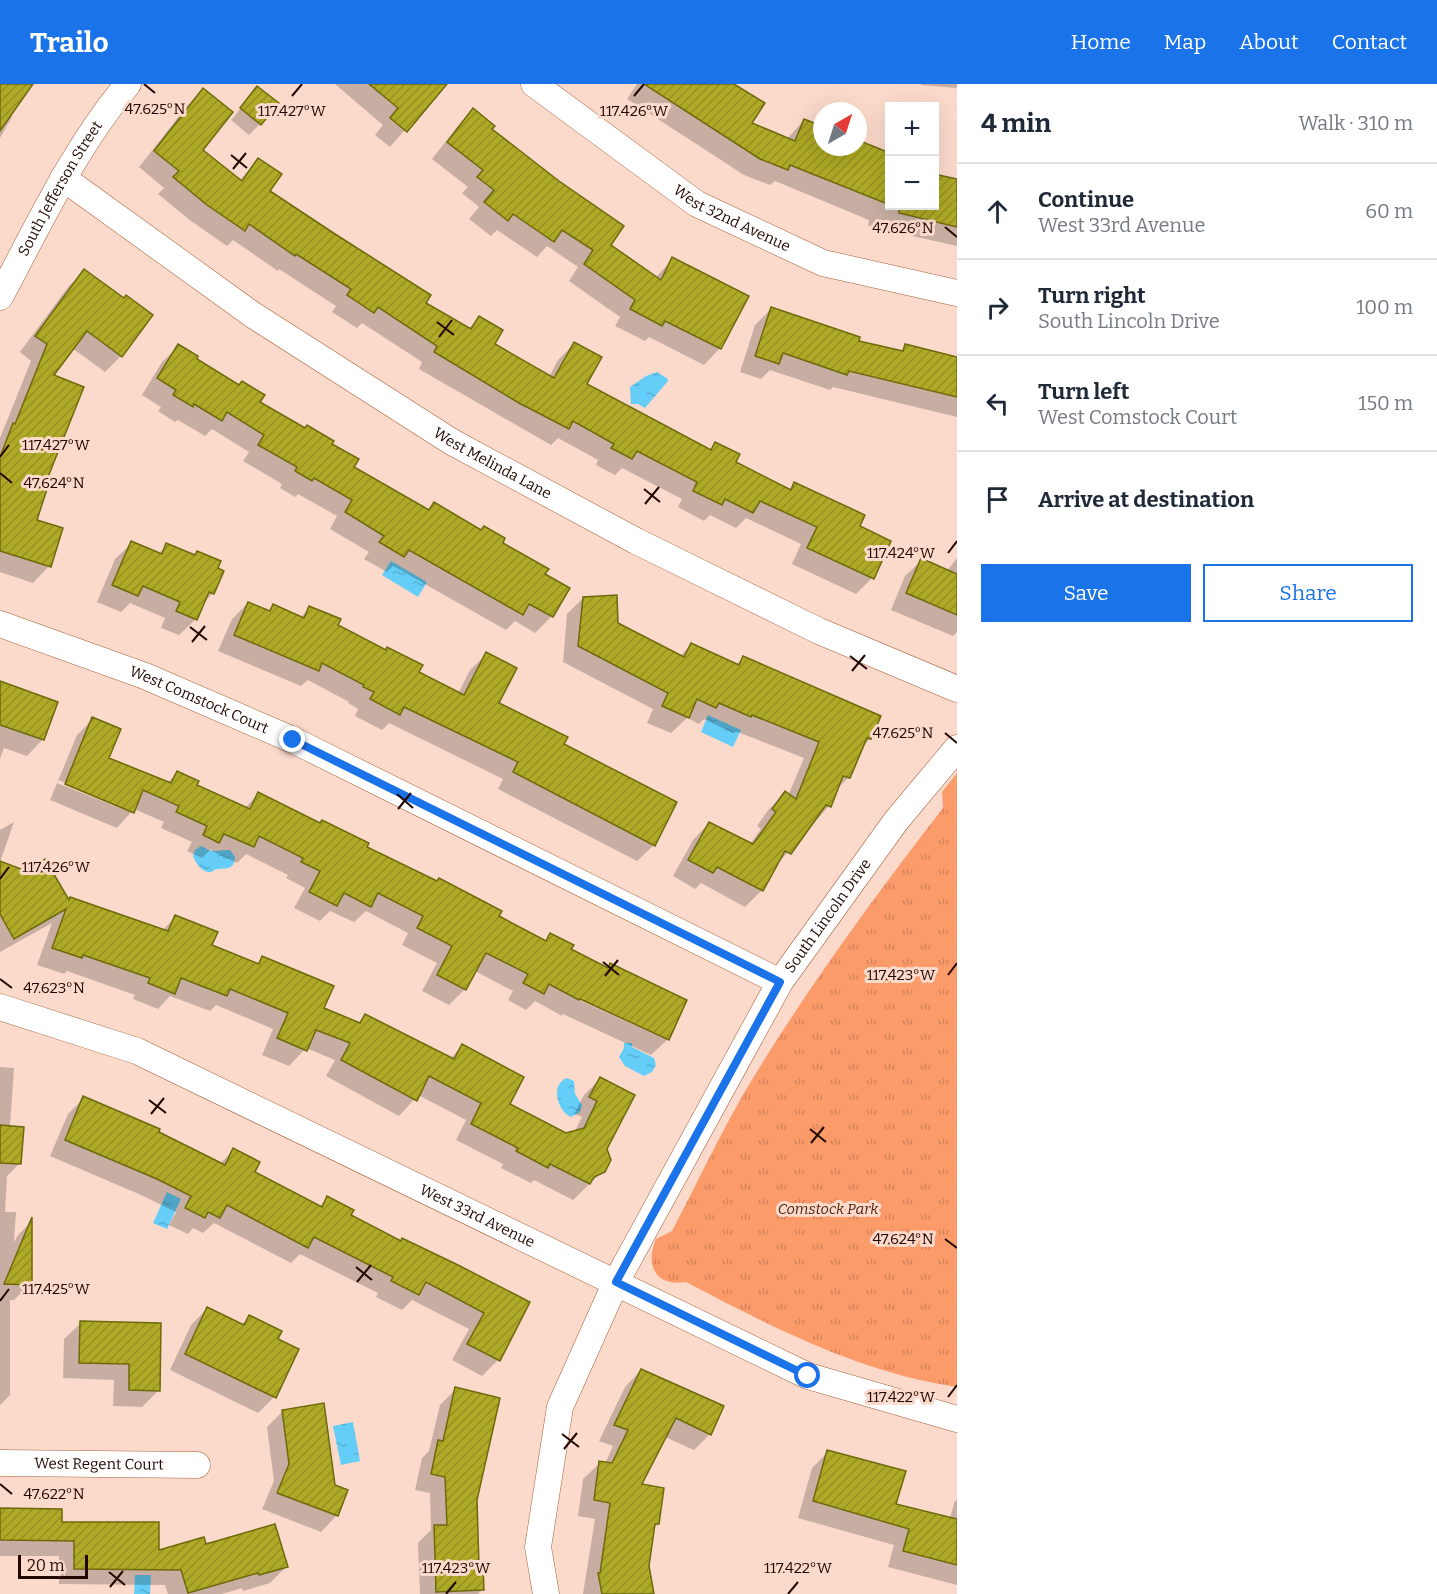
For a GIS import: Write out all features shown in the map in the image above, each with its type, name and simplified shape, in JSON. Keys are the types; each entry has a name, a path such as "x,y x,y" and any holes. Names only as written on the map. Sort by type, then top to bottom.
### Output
{"street":[{"name":"South Jefferson Street","path":"0,297 63,178 116,98 128,84"},
{"name":"West 32nd Avenue","path":"534,84 697,204 823,263 957,293"},
{"name":"West Melinda Lane","path":"63,178 253,315 452,442 636,541 819,630 957,689"},
{"name":"West Comstock Court","path":"0,624 146,676 293,740 780,982"},
{"name":"South Lincoln Drive","path":"546,1594 538,1547 560,1407 616,1282 780,982 896,821 957,748"},
{"name":"West 33rd Avenue","path":"0,1007 137,1051 808,1376 957,1419"},
{"name":"West Regent Court","path":"0,1462 197,1465"}],"green space":[{"name":"Comstock Park","path":"957,773 957,1387 886,1371 817,1346 686,1282 667,1281 655,1272 652,1257 656,1239 672,1231 731,1115 775,1043 844,940 943,808 942,792"}],"water":[{"path":"657,372 668,381 645,408 638,404 631,404 630,387 646,376"},
{"path":"391,561 427,582 418,597 382,575"},
{"path":"708,715 741,730 733,747 701,732"},
{"path":"201,846 211,851 230,850 235,857 232,866 210,872 204,871 193,856 195,850"},
{"path":"624,1043 632,1043 632,1047 654,1058 656,1065 652,1072 644,1076 625,1066 619,1057"},
{"path":"567,1078 574,1081 575,1094 582,1105 580,1112 571,1117 562,1109 557,1098 558,1086"},
{"path":"167,1192 181,1199 167,1229 153,1223"},
{"path":"353,1422 360,1461 341,1465 333,1426"},
{"path":"135,1575 151,1575 150,1594 134,1594"}],"building":[{"path":"0,84 33,84 0,131"},
{"path":"369,84 447,84 407,132 390,118 398,108"},
{"path":"644,84 734,84 765,103 752,123 795,141 804,119 813,122 813,156 867,156 867,144 885,151 885,203 790,165 788,170 760,159"},
{"path":"257,86 279,103 261,125 240,108"},
{"path":"203,88 233,112 203,150 242,181 258,158 282,174 270,191 431,295 426,303 471,329 479,316 503,330 495,344 554,378 574,342 602,357 587,384 711,450 715,442 740,454 736,462 791,490 794,482 865,515 860,526 891,541 874,579 807,548 817,527 760,501 753,513 725,499 722,505 693,491 697,482 637,451 632,459 611,448 614,444 573,421 569,429 519,403 434,352 437,346 378,307 374,313 347,295 351,289 296,254 295,256 249,224 245,231 207,205 173,177 179,171 154,151"},
{"path":"473,108 495,126 492,129 559,181 624,226 611,245 661,280 672,257 749,296 721,349 665,321 662,326 630,309 635,300 584,264 593,250 562,230 554,242 513,214 508,221 484,202 494,190 477,177 483,170 447,142"},
{"path":"939,175 957,179 957,227 899,213 899,210 939,210"},
{"path":"84,269 124,298 126,295 153,315 122,357 87,331 54,375 84,387 46,482 49,483 37,520 63,528 51,567 0,551 0,457 47,344 35,336"},
{"path":"771,307 860,337 859,341 903,351 905,344 957,357 957,397 849,371 847,375 783,353 779,364 755,356"},
{"path":"178,344 198,356 197,359 239,385 242,381 265,395 260,402 305,428 307,425 334,441 332,444 359,459 354,467 429,510 434,502 481,530 484,526 505,538 503,543 549,569 545,574 570,588 553,617 529,604 523,615 409,550 404,557 379,542 384,536 345,512 352,500 314,478 312,481 295,471 297,467 258,445 264,435 227,412 222,421 194,404 193,407 173,395 176,390 157,378"},
{"path":"131,541 162,554 166,543 195,555 197,551 221,561 218,568 224,571 214,594 209,592 197,620 176,611 180,602 143,586 138,596 112,585"},
{"path":"921,558 957,574 957,615 906,593"},
{"path":"617,595 618,623 684,657 691,643 739,665 743,656 881,716 871,739 867,738 850,778 843,776 831,807 826,805 791,854 785,851 763,891 717,867 713,873 688,860 709,822 753,844 776,812 772,809 785,791 796,799 819,742 719,703 716,708 697,699 689,718 662,706 668,693 578,646 583,597"},
{"path":"248,602 270,611 273,604 304,618 309,606 341,619 338,625 386,650 387,647 423,665 419,672 464,695 486,652 517,668 499,703 568,737 564,744 677,802 655,846 513,772 518,762 404,707 400,715 370,699 374,692 322,663 319,671 234,635"},
{"path":"0,681 58,702 44,740 0,725"},
{"path":"92,717 121,729 109,758 171,783 177,771 199,781 197,785 250,809 258,792 320,823 322,820 369,843 367,847 437,881 439,878 502,911 499,916 546,941 550,933 574,945 571,949 608,968 610,963 687,1000 669,1040 579,1000 549,984 544,994 523,983 528,974 486,953 466,990 437,975 452,946 417,928 423,916 378,893 371,907 344,893 337,906 309,892 320,871 301,862 303,858 259,836 254,847 224,834 219,843 203,835 207,826 176,812 179,806 143,790 134,813 65,784"},
{"path":"45,859 69,900 70,897 168,931 175,915 218,932 212,945 259,964 262,956 334,986 324,1008 360,1023 365,1014 454,1059 462,1044 524,1077 510,1104 566,1133 584,1128 597,1101 589,1097 600,1077 635,1095 607,1149 611,1160 605,1172 594,1177 590,1184 550,1164 548,1168 516,1151 518,1148 471,1124 481,1103 429,1076 417,1101 341,1060 350,1043 316,1030 307,1051 277,1038 288,1013 230,989 227,996 181,978 175,994 148,983 150,978 83,955 82,958 52,948 66,909 14,939 0,914 0,861 29,872 31,867"},
{"path":"83,1096 160,1129 159,1132 225,1165 233,1148 260,1162 255,1172 322,1207 327,1196 354,1210 351,1215 401,1241 402,1238 458,1265 530,1302 500,1361 467,1344 484,1313 426,1282 419,1295 391,1281 393,1277 314,1237 308,1248 227,1205 220,1218 208,1212 205,1218 185,1208 191,1196 65,1140"},
{"path":"0,1125 24,1127 21,1164 0,1163"},
{"path":"32,1217 32,1285 4,1284"},
{"path":"207,1307 244,1325 249,1315 282,1331 278,1339 299,1349 276,1398 185,1354"},
{"path":"80,1321 161,1323 160,1391 129,1390 129,1364 79,1363"},
{"path":"641,1369 724,1406 711,1435 676,1418 642,1484 664,1488 659,1524 655,1524 649,1566 654,1594 602,1594 598,1573 600,1573 610,1503 594,1500 599,1461 612,1463 628,1430 614,1425"},
{"path":"455,1387 500,1398 477,1500 479,1567 483,1567 484,1590 436,1592 434,1525 447,1525 445,1477 431,1474 438,1440 443,1441"},
{"path":"324,1403 335,1485 348,1490 338,1516 277,1493 289,1464 282,1410"},
{"path":"827,1450 906,1471 896,1504 957,1519 957,1565 903,1551 909,1529 813,1501"},
{"path":"0,1508 62,1509 62,1522 159,1522 159,1550 204,1537 206,1544 275,1524 288,1567 188,1593 181,1570 74,1569 74,1541 0,1540"}],"route":[{"path":"293,740 780,982 616,1282 808,1376"}]}
